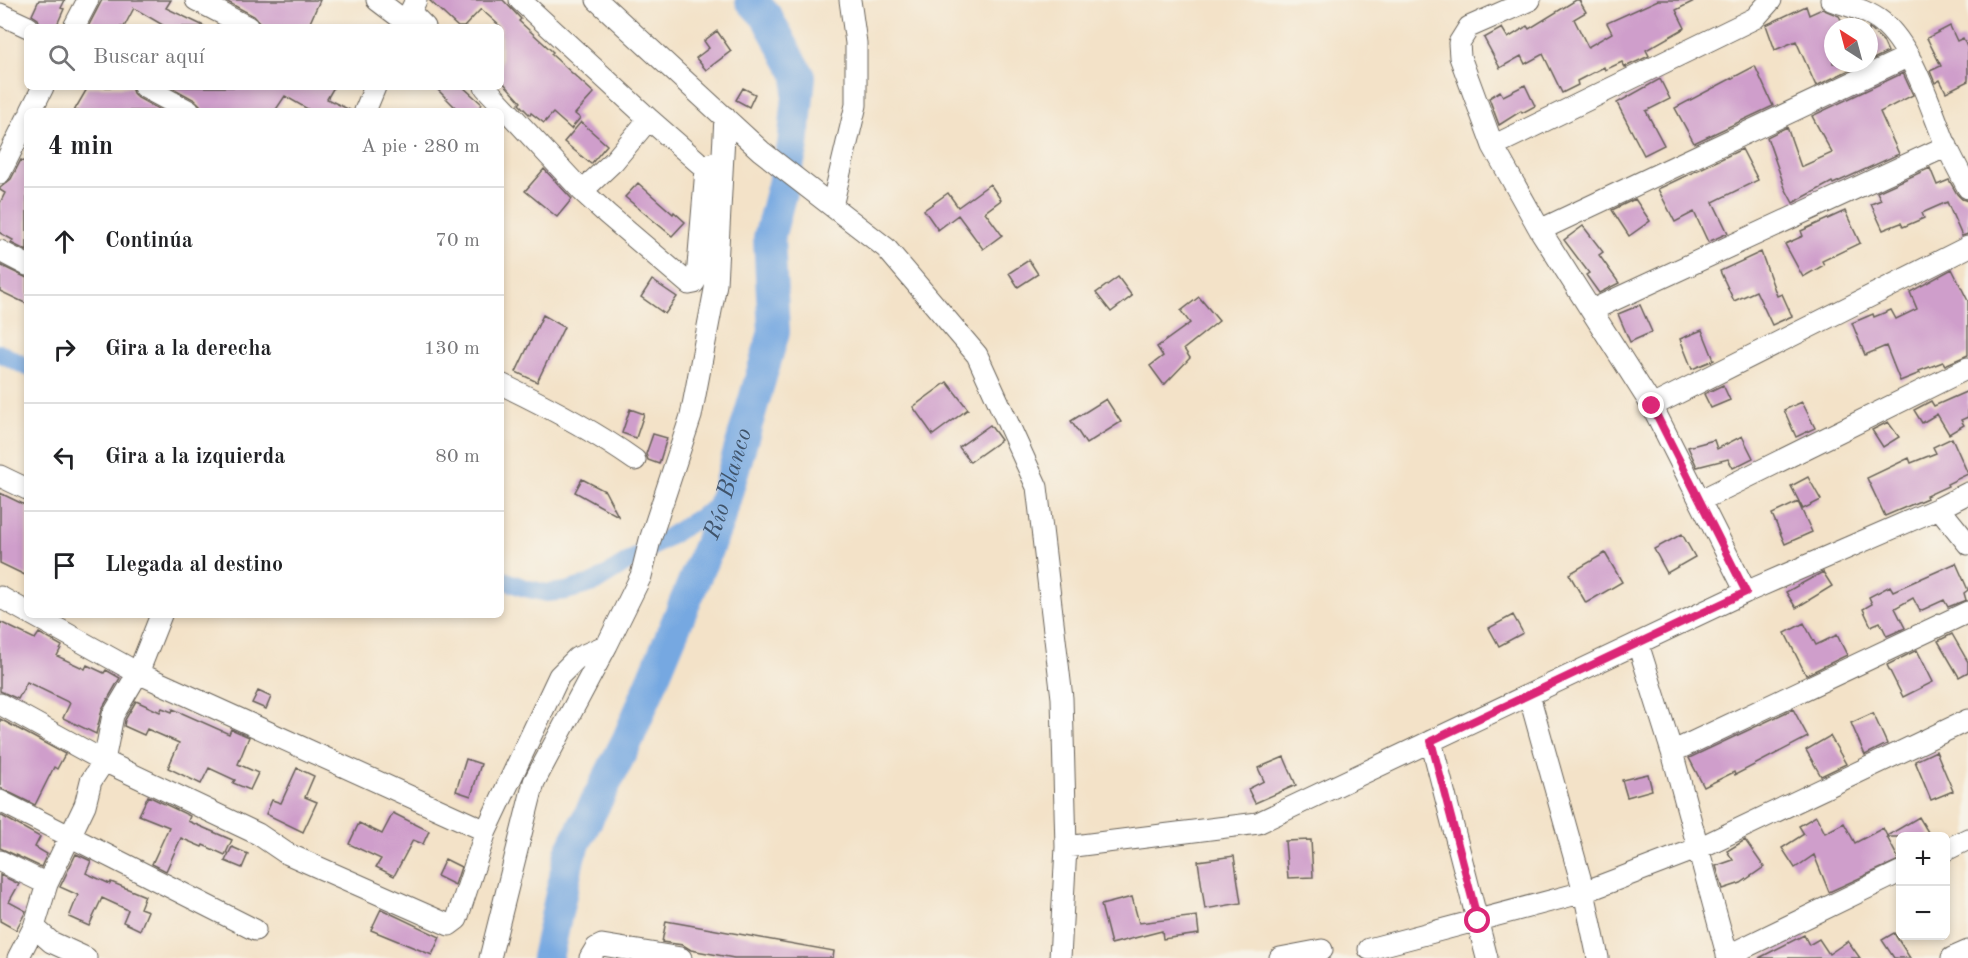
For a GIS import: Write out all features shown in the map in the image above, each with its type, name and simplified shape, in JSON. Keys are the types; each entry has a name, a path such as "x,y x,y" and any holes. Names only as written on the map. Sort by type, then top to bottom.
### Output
{"street":[{"path":"76,24 88,0"},
{"path":"196,0 242,24"},
{"path":"377,0 412,18"},
{"path":"520,0 649,119 714,165"},
{"path":"597,0 762,151 886,248 977,355 1037,487 1062,698 1066,847 1060,958"},
{"path":"826,201 856,105 858,66 850,0"},
{"path":"1530,0 1469,27 1459,43 1460,57 1493,146 1540,230 1652,406 1746,592"},
{"path":"1493,146 1755,18 1771,0"},
{"path":"1831,0 1877,18 1909,56 1947,146 1968,188"},
{"path":"0,14 24,25"},
{"path":"1540,230 1909,56"},
{"path":"32,108 42,90"},
{"path":"150,90 183,108"},
{"path":"488,90 582,190 689,284 694,283 697,278 714,165 724,117"},
{"path":"582,190 614,160 649,119"},
{"path":"0,173 24,124"},
{"path":"1592,310 1947,146"},
{"path":"490,958 534,783 641,576 691,416 716,284 714,165"},
{"path":"1652,406 1968,247"},
{"path":"0,251 24,263"},
{"path":"1701,500 1968,368"},
{"path":"504,385 607,440 635,460"},
{"path":"0,476 24,488"},
{"path":"1066,847 1258,823 1746,592 1968,494"},
{"path":"1939,508 1968,544"},
{"path":"0,597 24,610"},
{"path":"1672,752 1968,612"},
{"path":"38,618 138,673 486,831"},
{"path":"18,958 34,927 47,884 85,805 91,781 104,761 113,715 138,673 160,618"},
{"path":"0,704 104,761 258,834 286,853 449,926 457,919 486,831 559,676 577,658 607,645"},
{"path":"1638,645 1672,752 1727,957 1896,874"},
{"path":"1529,695 1584,892 1598,958"},
{"path":"1369,949 1584,892 1699,848 1968,720"},
{"path":"1431,741 1487,958"},
{"path":"0,801 255,930"},
{"path":"1950,848 1968,839"},
{"path":"0,861 47,884"},
{"path":"34,927 51,942 86,958"},
{"path":"590,958 596,948 602,945 681,958"},
{"path":"1280,958 1322,950"},
{"path":"1952,958 1968,951"}],"building":[{"path":"39,0 65,0 57,24 40,24 38,19 32,15"},
{"path":"102,0 171,0 166,8 200,24 161,24 134,8 126,24 90,24"},
{"path":"224,0 320,0 309,24 261,24 254,16"},
{"path":"429,0 503,0 521,19 519,21 553,52 551,54 594,93 575,114 580,118 571,129 553,113 544,123 531,113 530,115 504,83 504,24 498,24 481,9 467,24 455,24"},
{"path":"1579,0 1586,12 1574,19 1588,47 1612,33 1607,23 1658,0 1696,0 1676,10 1685,28 1646,50 1649,56 1625,67 1622,62 1605,70 1604,67 1577,81 1578,85 1562,93 1543,54 1525,64 1521,56 1500,68 1484,38 1502,28 1508,38 1527,26 1529,29"},
{"path":"1806,6 1809,15 1822,9 1839,16 1840,18 1824,18 1824,72 1845,72 1816,86 1796,41 1775,50 1766,25"},
{"path":"1950,26 1957,41 1963,38 1968,49 1968,81 1946,92 1940,80 1935,83 1930,71 1941,66 1927,38"},
{"path":"717,31 731,51 706,70 696,58 709,48 704,41"},
{"path":"1878,36 1883,41 1888,52 1878,57"},
{"path":"1755,66 1773,106 1694,143 1675,108"},
{"path":"1903,73 1913,95 1880,112 1899,154 1833,184 1832,182 1793,203 1785,188 1767,137 1787,127 1801,167 1832,153 1812,116"},
{"path":"1660,79 1670,99 1646,111 1664,145 1644,155 1617,103"},
{"path":"1525,85 1535,106 1522,113 1521,111 1499,125 1489,98 1500,91 1503,96"},
{"path":"743,88 755,94 749,107 736,100"},
{"path":"86,90 132,90 138,98 156,108 76,108"},
{"path":"177,90 332,90 327,99 346,108 306,108 285,96 277,108 201,108 195,100"},
{"path":"438,90 466,90 482,104 479,108 456,108"},
{"path":"581,122 607,145 591,164 564,142"},
{"path":"1742,149 1758,180 1713,202 1728,233 1708,242 1694,212 1675,222 1658,189"},
{"path":"21,160 24,162 24,250 11,243 13,240 0,233 0,203 5,193 0,188 11,179"},
{"path":"1930,168 1937,185 1949,180 1957,194 1968,201 1968,234 1962,236 1947,202 1922,213 1924,218 1903,227 1901,223 1883,230 1871,204 1881,200 1877,192"},
{"path":"544,169 572,199 557,217 525,191"},
{"path":"638,183 685,222 672,236 625,197"},
{"path":"990,184 1001,200 985,212 1002,235 983,249 958,215 938,230 924,210 948,193 958,207"},
{"path":"1635,199 1650,221 1629,236 1612,210"},
{"path":"1845,211 1860,243 1822,261 1824,265 1803,277 1785,244 1803,236 1801,231"},
{"path":"1583,226 1603,252 1599,255 1619,283 1599,293 1586,275 1589,273 1564,240"},
{"path":"1761,252 1777,296 1782,294 1792,316 1772,325 1756,291 1734,301 1720,271"},
{"path":"1029,260 1038,274 1018,287 1009,273"},
{"path":"0,265 24,277 24,303 0,291"},
{"path":"1952,269 1968,301 1968,355 1945,365 1943,362 1919,371 1920,373 1900,381 1886,346 1865,355 1852,323 1873,314 1874,317 1891,310 1896,319 1917,309 1910,292"},
{"path":"1118,277 1132,296 1111,312 1096,293"},
{"path":"652,280 677,297 665,314 641,297"},
{"path":"1199,297 1219,321 1184,349 1190,358 1164,385 1150,366 1163,356 1157,347 1190,323 1181,311"},
{"path":"1640,305 1652,332 1630,342 1618,314"},
{"path":"543,315 564,327 537,382 516,372"},
{"path":"1702,330 1714,360 1692,369 1680,339"},
{"path":"947,382 968,409 933,435 913,407"},
{"path":"1723,385 1730,400 1711,408 1704,394"},
{"path":"1968,391 1968,417 1961,420 1964,425 1949,434 1937,414 1922,423 1914,410 1931,401 1934,406"},
{"path":"1106,399 1121,422 1086,444 1071,421"},
{"path":"1802,402 1815,428 1796,437 1784,410"},
{"path":"630,409 644,414 636,438 622,433"},
{"path":"1888,422 1899,437 1883,447 1872,430"},
{"path":"990,425 1001,440 970,462 959,447"},
{"path":"653,434 667,438 659,464 648,460 646,454"},
{"path":"1742,436 1753,458 1733,468 1728,459 1697,467 1688,447 1714,440 1717,449"},
{"path":"1952,438 1968,474 1926,496 1927,498 1885,516 1867,478 1909,458 1911,463 1936,453 1933,447"},
{"path":"1808,477 1821,500 1803,509 1791,486"},
{"path":"582,479 605,491 618,516 575,492"},
{"path":"0,493 24,505 24,575 0,563"},
{"path":"1798,502 1812,532 1785,544 1772,514"},
{"path":"1682,534 1695,557 1667,573 1654,549"},
{"path":"1605,553 1622,582 1586,603 1569,574"},
{"path":"1956,563 1968,590 1964,593 1966,600 1948,607 1944,600 1920,611 1913,598 1895,608 1905,628 1887,636 1880,622 1871,626 1863,609 1872,604 1869,597 1890,586 1893,591"},
{"path":"1823,572 1832,586 1796,608 1786,592"},
{"path":"1513,615 1523,633 1499,646 1489,628"},
{"path":"0,622 35,639 39,633 62,646 57,656 85,669 87,665 104,673 106,670 120,678 102,709 96,734 63,718 70,703 27,682 18,699 0,691"},
{"path":"1804,623 1816,645 1837,635 1847,655 1806,675 1785,633"},
{"path":"1952,634 1968,662 1968,672 1959,677 1938,641"},
{"path":"1917,650 1933,682 1903,697 1887,665"},
{"path":"258,691 271,697 266,709 252,703"},
{"path":"136,701 160,712 162,708 172,712 173,709 229,734 231,729 249,737 238,764 258,773 250,790 233,783 235,780 209,768 201,784 168,768 179,743 147,729 144,735 124,726"},
{"path":"1793,709 1808,737 1735,775 1734,772 1704,787 1689,758"},
{"path":"1873,713 1887,744 1865,755 1851,723"},
{"path":"0,719 65,754 57,769 54,767 35,805 0,788"},
{"path":"1830,736 1846,764 1821,776 1806,750"},
{"path":"1936,751 1953,791 1931,800 1915,761"},
{"path":"1284,757 1296,785 1255,803 1248,789 1264,781 1258,768"},
{"path":"466,759 481,764 471,796 456,791"},
{"path":"297,768 314,776 305,797 317,802 303,832 266,814 272,800 281,803"},
{"path":"1648,774 1652,790 1627,797 1622,780"},
{"path":"148,796 190,816 188,821 232,840 225,855 181,838 166,871 152,864 169,827 139,815"},
{"path":"393,813 429,831 423,844 413,840 394,876 376,867 381,859 349,844 359,823 382,834"},
{"path":"0,815 40,837 35,847 47,854 41,867 0,848"},
{"path":"1816,816 1825,833 1844,823 1855,843 1883,828 1887,836 1919,817 1928,832 1896,832 1896,837 1887,837 1896,854 1896,861 1829,892 1814,855 1795,868 1782,848 1804,834 1799,826"},
{"path":"1311,840 1313,877 1288,878 1285,841"},
{"path":"1745,840 1764,867 1741,883 1723,889 1716,866 1733,860 1727,851"},
{"path":"232,847 248,854 242,868 225,861"},
{"path":"76,854 91,861 86,873 145,896 140,908 148,911 140,930 123,922 128,910 102,898 89,926 69,917 78,895 60,887"},
{"path":"1234,856 1241,903 1205,909 1198,861"},
{"path":"445,859 461,867 455,885 437,876"},
{"path":"0,875 19,884 9,902 26,911 16,930 0,921"},
{"path":"1132,897 1139,923 1197,916 1199,934 1163,939 1162,931 1111,944 1101,905"},
{"path":"381,909 440,937 432,955 371,930"},
{"path":"666,921 834,951 833,958 734,958 691,950 683,945 662,942"},
{"path":"1894,933 1896,940 1898,940 1910,958 1894,958 1882,940"},
{"path":"1804,935 1809,945 1819,939 1829,954 1848,941 1860,958 1759,958"}],"waterway":[{"name":"Río Blanco","path":"547,958 570,853 628,739 718,523 774,332 769,238 793,146 800,77 766,16 751,0"},
{"path":"0,353 24,365"},
{"path":"504,580 547,593 566,591 594,583 724,502"}],"route":[{"path":"1478,921 1431,741 1746,592 1652,406"}]}
